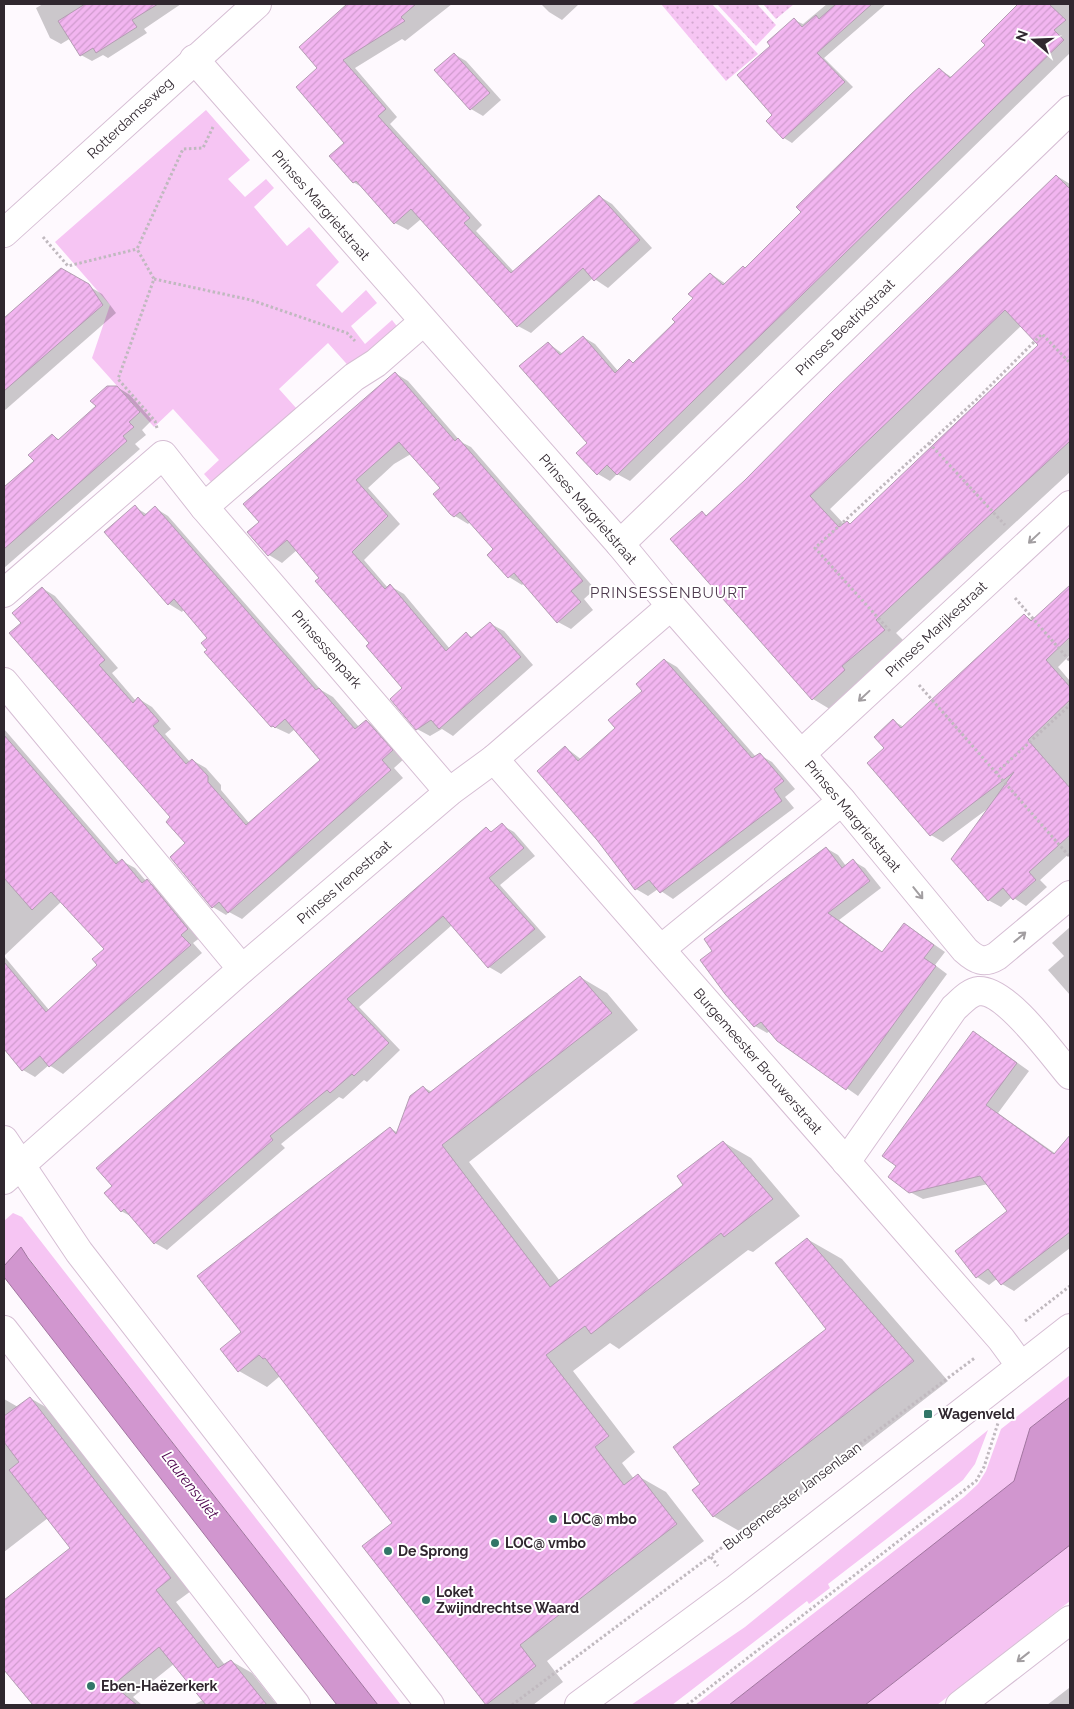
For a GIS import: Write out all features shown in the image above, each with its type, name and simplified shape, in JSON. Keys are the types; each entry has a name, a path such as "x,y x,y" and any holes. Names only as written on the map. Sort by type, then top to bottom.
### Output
{"street":[{"name":"Rotterdamseweg","path":"4,233 194,59 257,4"},
{"name":"Prinses Margrietstraat","path":"194,59 423,322 620,544 671,606 842,802 964,950 979,961 988,961 997,956 1070,895"},
{"name":"Prinses Beatrixstraat","path":"620,544 1066,122"},
{"path":"204,507 423,322"},
{"path":"4,593 163,455"},
{"name":"Prinsessenpark","path":"163,455 204,507 449,792"},
{"name":"Prinses Marijkestraat","path":"801,754 1070,505"},
{"name":"Prinses Irenestraat","path":"13,1172 242,969 449,792 494,759 671,606"},
{"path":"4,682 242,969"},
{"name":"Burgemeester Brouwerstraat","path":"494,759 1001,1339 1020,1365"},
{"path":"661,949 842,802"},
{"path":"846,1162 954,1008 976,991 987,992 1009,1006 1070,1075"},
{"path":"4,1140 13,1172 79,1252 430,1705"},
{"path":"579,1705 736,1589 1020,1365 1070,1328"},
{"path":"4,1330 296,1705"},
{"path":"960,1705 1067,1629"}],"path":[{"path":"137,249 184,149 203,148 216,121 232,103"},
{"path":"24,215 68,266 137,249"},
{"path":"137,249 154,279 251,300 347,333 365,370"},
{"path":"154,279 118,379 155,421 163,455"},
{"path":"1070,363 1042,334 929,444 815,548 996,773 1070,857"},
{"path":"929,444 1025,547"},
{"path":"995,574 1070,661"},
{"path":"996,773 1070,705"},
{"name":"Burgemeester Jansenlaan","path":"512,1705 1070,1286"},
{"path":"687,1705 976,1481 984,1467 999,1420"}],"shaded area":[{"path":"661,4 712,4 758,54 726,81"},
{"path":"717,4 757,4 776,25 756,46"},
{"path":"763,4 794,4 776,19"},
{"path":"206,110 250,160 228,179 245,197 266,179 274,188 254,207 287,246 309,227 339,262 316,285 342,313 366,290 377,303 351,326 365,344 392,320 400,330 353,371 328,343 279,389 297,409 212,483 204,474 219,460 173,409 154,427 92,358 110,305 55,242"},
{"path":"13,1213 22,1217 401,1705 378,1705 21,1248 4,1266 4,1221"},
{"path":"1070,1375 1070,1397 1030,1428 1015,1481 729,1705 695,1705 964,1497 978,1484 986,1471 1001,1429"},
{"path":"988,1430 975,1464 963,1480 828,1584 830,1588 809,1604 807,1601 672,1705 631,1705 745,1627"},
{"path":"1070,1545 1070,1601 937,1705 865,1705"}],"water":[{"name":"Laurensvliet","path":"21,1247 378,1705 337,1705 4,1277 4,1266"},
{"path":"1070,1397 1070,1545 865,1705 729,1705 1014,1481 1030,1428"}],"building":[{"path":"85,4 158,4 132,20 137,27 96,53 93,48 80,56 58,21"},
{"path":"347,4 416,4 401,17 405,21 343,60 386,109 378,116 470,218 464,223 511,273 599,195 640,240 594,281 583,268 517,327 411,209 394,224 356,181 353,183 329,156 344,143 296,87 317,68 299,47"},
{"path":"836,4 872,4 817,53 845,82 783,139 766,121 772,115 737,75 770,46 767,42 794,18 802,27 816,15 819,19"},
{"path":"1018,4 1049,4 1066,20 1054,30 1064,40 617,475 607,465 597,475 576,453 587,443 519,366 548,342 560,355 583,336 615,373 629,359 633,363 675,322 672,319 693,298 688,294 710,273 723,285 743,266 745,268 801,212 796,207 910,95 939,68 950,78 985,45 981,41"},
{"path":"454,53 490,93 470,110 434,70"},
{"path":"1056,175 1070,189 1070,441 876,620 885,630 842,666 845,670 812,700 670,539 702,511 706,516 745,480 832,392","holes":["1005,310 1038,345 850,524 847,521 839,527 810,496"]},
{"path":"61,268 89,284 103,305 4,391 4,318"},
{"path":"395,372 455,441 458,438 583,581 571,591 581,602 557,623 514,573 508,578 487,555 493,549 460,512 454,517 450,514 433,494 440,488 399,442 356,480 388,516 352,552 385,589 390,584 446,651 466,632 471,638 490,622 521,657 439,729 431,720 416,730 390,699 402,688 366,646 369,643 315,581 319,578 287,540 268,556 247,532 259,522 243,504"},
{"path":"107,386 117,386 140,412 129,422 134,427 123,436 127,441 4,549 4,487 34,461 28,455 52,434 58,440 96,406 90,401"},
{"path":"135,505 144,516 155,506 316,690 319,688 355,729 366,720 393,750 382,760 391,770 228,913 219,902 212,908 170,857 185,843 166,822 170,817 9,633 21,623 12,613 42,587 105,660 99,665 133,703 138,697 159,721 153,726 186,764 192,759 208,776 208,782 246,825 320,760 285,719 275,728 271,727 204,652 207,650 201,643 207,638 174,599 168,605 104,532"},
{"path":"1070,585 1070,637 1046,660 1070,687 1070,700 1028,740 1070,788 1070,835 1029,872 1036,880 1013,900 1003,888 988,901 951,859 1014,772 930,836 867,763 884,748 874,737 893,719 901,728 1024,614 1031,621"},
{"path":"664,659 752,758 760,753 784,781 774,789 782,801 660,893 649,880 635,890 597,840 537,771 565,746 578,761 615,728 608,720 642,691 636,684"},
{"path":"4,735 116,864 122,859 142,883 147,879 188,929 181,935 191,945 49,1067 40,1056 22,1071 4,1049 4,962 46,1012 97,965 92,959 104,949 51,892 32,910 4,878"},
{"path":"502,823 524,848 489,878 535,929 488,968 443,916 347,999 389,1043 354,1076 352,1074 330,1093 327,1090 270,1136 273,1140 154,1244 124,1209 121,1212 104,1193 112,1186 96,1168 486,827 491,832"},
{"path":"826,847 842,868 853,859 870,881 828,913 882,952 904,923 934,945 924,958 936,966 846,1090 777,1041 761,1022 754,1027 725,994 700,960 712,951 704,939"},
{"path":"580,976 612,1013 442,1145 550,1287 683,1185 677,1176 723,1141 773,1199 724,1237 721,1233 591,1334 585,1326 546,1355 609,1436 595,1447 624,1485 638,1474 677,1524 520,1645 536,1666 486,1705 362,1546 392,1523 265,1358 263,1359 259,1355 238,1372 220,1349 241,1332 197,1276 390,1127 396,1134 410,1096 423,1086 429,1093"},
{"path":"973,1031 1017,1063 986,1105 1054,1154 1070,1135 1070,1232 1001,1285 988,1269 976,1278 955,1251 1007,1211 980,1176 909,1193 888,1177 896,1166 882,1156"},
{"path":"807,1238 914,1361 713,1517 692,1490 700,1484 673,1447 826,1329 775,1263"},
{"path":"30,1397 171,1578 156,1590 218,1668 231,1660 267,1705 206,1705 159,1647 113,1685 137,1705 33,1705 4,1670 4,1600 70,1548 9,1470 19,1462 4,1442 4,1416"}],"place":[{"name":"Wagenveld","path":"928,1414"},
{"name":"LOC@ mbo","path":"553,1519"},
{"name":"LOC@ vmbo","path":"495,1543"},
{"name":"De Sprong","path":"388,1551"},
{"name":"Loket Zwijndrechtse Waard","path":"426,1600"},
{"name":"Eben-Haëzerkerk","path":"91,1686"}],"district":[{"name":"PRINSESSENBUURT","path":"669,593"}]}
